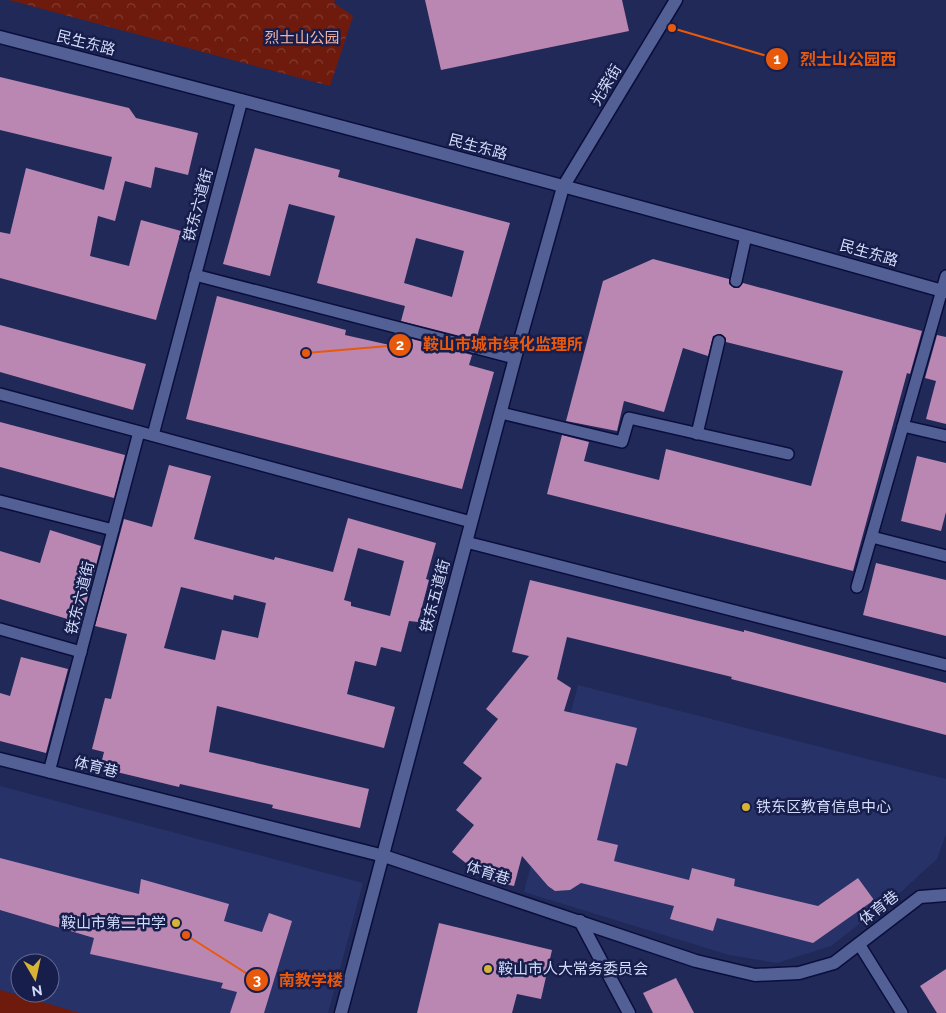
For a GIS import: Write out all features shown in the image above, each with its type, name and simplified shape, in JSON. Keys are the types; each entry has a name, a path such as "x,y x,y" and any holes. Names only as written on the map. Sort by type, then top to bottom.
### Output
{"street":[{"name":"光荣街","path":"563,187 676,0"},
{"name":"民生东路","path":"0,37 242,100 746,236 944,292"},
{"name":"铁东五道街","path":"341,1013 500,413 563,187"},
{"name":"体育巷","path":"0,759 384,856 696,961 755,975 800,973 834,963 920,897 946,895"},
{"path":"580,921 629,1013"}],"lane":[{"name":"铁东六道街","path":"153,435 242,100"},
{"path":"736,281 746,236"},
{"path":"196,275 515,358"},
{"path":"857,587 944,292 946,276"},
{"path":"697,434 719,341"},
{"path":"0,394 471,522"},
{"path":"500,413 622,442 629,418 788,454"},
{"path":"903,426 946,436"},
{"name":"铁东六道街","path":"49,772 139,432"},
{"path":"0,501 113,530"},
{"path":"872,537 946,556"},
{"path":"466,542 946,665"},
{"path":"0,629 82,652"},
{"path":"859,944 902,1013"}],"shaded area":[{"name":"铁东区教育信息中心","path":"578,685 946,779 946,834 937,859 902,891 831,946 777,963 729,955 524,892"},
{"name":"鞍山市第二中学","path":"0,786 363,883 328,1013 0,1013"}],"green space":[{"name":"烈士山公园","path":"9,0 335,0 334,3 353,16 330,86"},
{"path":"0,990 10,993 10,1003 45,1003 80,1013 0,1013"}],"building":[{"path":"425,0 622,0 629,31 441,70"},
{"path":"0,77 129,108 136,118 198,133 188,175 155,167 151,188 125,181 115,221 98,216 90,256 129,266 141,220 181,231 156,320 0,278 0,232 10,234 26,168 104,190 112,157 0,130"},
{"path":"255,148 340,170 338,177 510,223 476,340 401,321 405,306 317,283 335,216 289,204 270,276 223,264","holes":["416,238 464,251 452,297 404,283"]},
{"path":"653,259 729,279 729,284 734,288 739,288 743,283 922,331 910,374 907,373 853,571 547,494 562,435 589,442 584,461 659,480 666,449 811,486 843,371 726,342 726,338 721,334 713,336 708,356 683,348 664,412 624,401 617,431 566,421 603,281"},
{"path":"217,296 346,330 345,335 394,346 397,335 472,355 469,365 494,372 462,489 186,419"},
{"path":"0,325 146,364 133,410 0,372"},
{"path":"937,335 946,337 946,424 926,419 936,381 925,378"},
{"path":"0,422 125,455 114,498 0,467"},
{"path":"917,456 946,463 946,512 941,531 901,521"},
{"path":"169,465 211,476 194,539 274,560 275,557 333,572 348,518 436,543 426,579 429,580 418,622 409,621 401,652 381,647 376,666 355,661 347,694 395,707 384,748 217,706 209,752 369,789 360,828 272,808 273,805 180,784 179,787 100,768 104,752 92,749 105,698 111,699 127,634 95,626 124,519 152,527","holes":["358,548 404,561 390,616 351,606 351,602 344,600","181,587 233,600 234,595 266,603 258,638 222,630 215,660 164,648"]},
{"path":"50,530 101,546 81,623 0,599 0,551 40,563"},
{"path":"876,563 946,580 946,636 863,615"},
{"path":"530,580 744,632 744,630 946,683 946,735 731,679 732,677 567,637 557,679 571,688 564,711 637,728 627,766 616,763 597,840 618,845 614,861 689,880 692,868 735,879 734,886 818,906 858,878 874,900 813,943 717,918 713,931 670,919 674,906 581,883 570,890 555,891 548,886 522,856 514,886 487,880 452,852 474,825 456,810 482,778 463,763 498,719 486,709 529,656 512,652"},
{"path":"21,657 68,669 46,753 0,741 0,693 10,696"},
{"path":"0,858 139,894 141,879 229,904 224,921 262,932 269,913 292,921 264,1013 230,1013 237,992 221,988 223,983 90,954 94,938 0,910"},
{"name":"鞍山市人大常务委员会","path":"439,923 552,950 541,999 517,994 512,1013 417,1013"},
{"path":"946,969 946,1013 937,1013 920,986"},
{"path":"676,978 694,1013 653,1013 643,993"}],"place":[{"name":"烈士山公园西","path":"672,28"},
{"name":"鞍山市城市绿化监理所","path":"306,353"},
{"name":"铁东区教育信息中心","path":"746,807"},
{"name":"鞍山市第二中学","path":"176,923"},
{"name":"南教学楼","path":"186,935"},
{"name":"鞍山市人大常务委员会","path":"488,969"}]}
